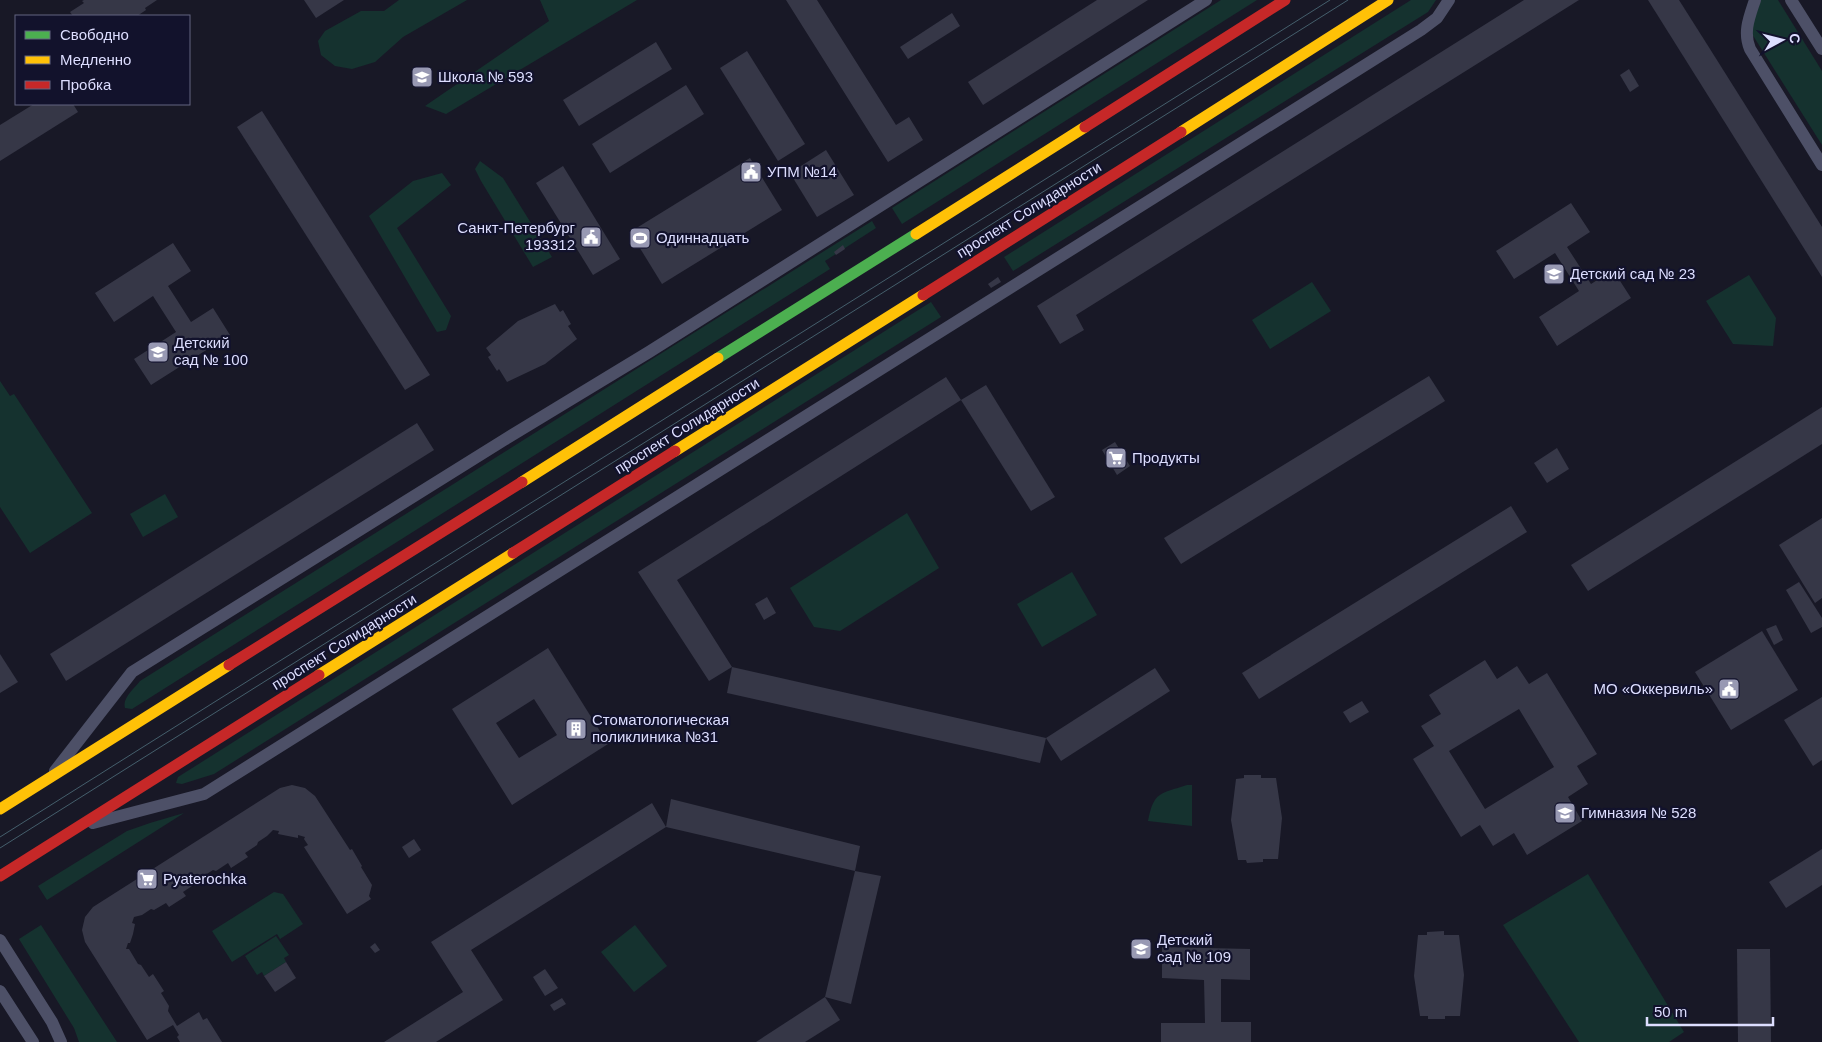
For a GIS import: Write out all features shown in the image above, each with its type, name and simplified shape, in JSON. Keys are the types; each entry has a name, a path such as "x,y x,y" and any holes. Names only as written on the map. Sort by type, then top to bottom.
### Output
{"main road":[{"path":"0,809 1285,0"},
{"name":"проспект Солидарности","path":"0,876 1388,0"}],"street":[{"path":"50,776 132,672 649,352 1206,0"},
{"path":"80,826 204,794 1412,36 1437,18 1449,0"},
{"path":"1755,0 1746,29 1746,40 1750,50 1822,165"},
{"path":"1791,0 1822,49"},
{"path":"0,940 52,1022 62,1042"},
{"path":"0,991 33,1042"}],"green space":[{"path":"399,0 467,0 403,37 375,62 352,69 335,66 321,55 318,41 325,31 361,11 384,11"},
{"path":"540,0 637,0 446,114 425,106 549,21"},
{"path":"1221,0 1257,0 902,224 892,208"},
{"path":"1411,0 1436,0 1428,12 1013,271 1004,257"},
{"path":"1761,0 1778,0 1822,71 1822,145 1752,34 1752,25"},
{"path":"480,161 503,178 552,257 533,267 475,169"},
{"path":"442,173 451,185 397,228 451,316 446,330 437,332 369,216 413,181"},
{"path":"872,221 876,228 825,261 830,269 132,709 125,708 127,697 140,681"},
{"path":"1749,275 1776,318 1773,346 1733,344 1706,301"},
{"path":"1312,282 1331,311 1270,349 1252,320"},
{"path":"931,302 941,317 214,774 182,784 176,783 178,777"},
{"path":"0,381 10,396 14,394 92,513 30,553 0,507"},
{"path":"165,494 178,517 143,537 130,514"},
{"path":"907,513 939,568 840,631 814,627 790,588"},
{"path":"1072,572 1097,615 1042,647 1017,604"},
{"path":"1192,785 1192,826 1148,821 1153,804 1160,795"},
{"path":"184,813 47,900 38,886 127,831"},
{"path":"1588,874 1684,1032 1669,1042 1579,1042 1503,925"},
{"path":"274,892 283,894 303,924 280,939 277,934 232,962 212,931"},
{"path":"41,925 117,1042 79,1042 74,1028 19,939"},
{"path":"635,925 667,966 634,992 601,952"},
{"path":"276,936 289,955 284,958 286,962 264,976 262,972 257,975 245,956"}],"building":[{"path":"157,0 138,15 72,15 70,12 84,3 82,1"},
{"path":"304,0 344,0 316,18"},
{"path":"786,0 817,0 896,125 909,117 923,140 888,162"},
{"path":"1097,0 1148,0 983,105 968,82"},
{"path":"1524,0 1579,0 1076,315 1084,330 1060,344 1037,306"},
{"path":"1648,0 1679,0 1822,227 1822,277"},
{"path":"952,13 960,26 908,59 900,47"},
{"path":"656,42 672,69 579,126 563,100"},
{"path":"747,51 805,144 778,161 720,68"},
{"path":"1629,69 1639,86 1630,92 1620,75"},
{"path":"686,85 704,114 610,173 592,144"},
{"path":"32,105 74,105 78,112 0,161 0,125"},
{"path":"262,111 430,375 405,390 237,127"},
{"path":"826,150 854,195 817,217 790,173"},
{"path":"750,158 782,210 662,284 630,232"},
{"path":"563,166 620,259 593,275 536,183"},
{"path":"1571,203 1590,232 1567,247 1591,284 1613,270 1631,298 1557,346 1539,317 1579,291 1555,253 1514,279 1496,251"},
{"path":"173,243 191,271 168,286 191,322 213,308 230,335 151,385 134,359 176,332 153,296 114,322 95,293"},
{"path":"843,245 845,249 836,255 834,252"},
{"path":"998,277 1001,282 991,288 988,284"},
{"path":"555,304 560,312 563,310 571,324 568,326 577,339 545,364 507,382 488,357 491,355 486,348 518,321"},
{"path":"1429,376 1445,401 1181,564 1164,538"},
{"path":"946,377 961,400 677,580 732,667 709,681 638,572"},
{"path":"986,385 1055,497 1031,511 961,400"},
{"path":"1822,407 1822,444 1588,591 1571,565"},
{"path":"417,423 434,450 66,681 50,654"},
{"name":"Продукты","path":"1115,442 1130,466 1117,475 1102,450"},
{"path":"1557,448 1569,469 1547,483 1534,463"},
{"path":"1511,506 1527,532 1259,699 1242,673"},
{"path":"1822,518 1822,598 1815,603 1779,545"},
{"path":"1799,582 1822,618 1822,627 1811,633 1786,590"},
{"path":"767,597 776,613 764,620 755,604"},
{"path":"1776,625 1783,640 1774,645 1766,629"},
{"path":"1762,631 1798,690 1731,730 1695,672"},
{"name":"Стоматологическая поликлиника №31","path":"548,648 608,744 512,805 452,709","holes":["534,699 557,735 519,758 496,723"]},
{"path":"0,654 18,682 0,693"},
{"path":"1485,660 1497,679 1517,666 1529,684 1547,673 1597,754 1577,766 1588,784 1568,797 1582,821 1527,855 1514,833 1493,846 1480,825 1461,837 1413,759 1434,746 1421,726 1441,714 1429,695","holes":["1519,709 1554,767 1485,809 1449,751"]},
{"path":"732,667 1046,738 1040,763 727,693"},
{"path":"1155,668 1170,691 1061,761 1046,738"},
{"path":"1822,697 1822,760 1813,766 1784,720"},
{"path":"1362,701 1369,712 1350,723 1343,712"},
{"path":"1244,775 1261,775 1261,778 1276,778 1282,818 1278,859 1263,859 1263,862 1247,863 1246,860 1238,860 1231,820 1236,779 1244,778"},
{"path":"292,785 305,788 315,796 350,850 352,849 372,885 369,896 371,899 347,914 304,847 308,845 304,839 305,837 298,835 298,838 278,834 279,831 273,830 245,853 248,857 231,868 228,863 216,871 213,870 183,892 186,896 169,907 166,903 154,910 151,909 142,915 134,917 132,923 135,924 133,934 126,949 129,949 149,977 153,974 164,991 161,993 169,1006 168,1011 177,1026 199,1012 203,1020 207,1018 222,1042 180,1042 177,1037 179,1035 173,1025 147,1040 85,942 82,930 85,917 93,907 280,788"},
{"path":"671,799 860,846 855,871 666,827"},
{"path":"652,803 666,827 471,950 503,1000 436,1042 384,1042 463,992 431,942"},
{"path":"414,839 421,850 409,858 402,847"},
{"path":"1822,849 1822,885 1786,908 1769,882"},
{"path":"855,871 881,876 851,1004 825,997"},
{"path":"1444,931 1444,935 1459,935 1464,975 1460,1016 1445,1016 1445,1019 1428,1019 1428,1016 1420,1016 1414,976 1418,935 1427,935 1427,932"},
{"path":"375,943 380,950 375,953 370,947"},
{"path":"1162,947 1250,949 1250,980 1221,979 1221,1022 1251,1022 1251,1042 1161,1042 1161,1023 1205,1023 1204,980 1162,978"},
{"path":"1737,949 1770,949 1771,1042 1738,1042"},
{"path":"286,962 296,978 275,992 264,976"},
{"path":"545,969 558,988 545,996 533,977"},
{"path":"825,997 840,1020 805,1042 756,1042"},
{"path":"562,998 566,1004 554,1011 550,1005"}],"tram line":[{"path":"0,837 1330,0"},
{"path":"0,848 1348,0"}],"traffic: fast":[{"path":"718,358 916,234"}],"traffic: slow":[{"path":"1181,132 1388,0"},
{"path":"916,234 1085,127"},
{"path":"675,451 923,295"},
{"path":"522,482 718,358"},
{"path":"319,675 513,553"},
{"path":"0,809 229,665"}],"traffic: jam":[{"path":"1085,127 1285,0"},
{"path":"923,295 1181,132"},
{"path":"513,553 675,451"},
{"path":"229,665 522,482"},
{"path":"0,876 319,675"}],"place":[{"name":"Школа № 593","path":"422,77"},
{"name":"УПМ №14","path":"751,172"},
{"name":"Санкт-Петербург 193312","path":"591,237"},
{"name":"Одиннадцать","path":"640,238"},
{"name":"Детский сад № 23","path":"1554,274"},
{"name":"Детский сад № 100","path":"158,352"},
{"name":"Продукты","path":"1116,458"},
{"name":"МО «Оккервиль»","path":"1729,689"},
{"name":"Стоматологическая поликлиника №31","path":"576,729"},
{"name":"Гимназия № 528","path":"1565,813"},
{"name":"Pyaterochka","path":"147,879"},
{"name":"Детский сад № 109","path":"1141,949"}]}
